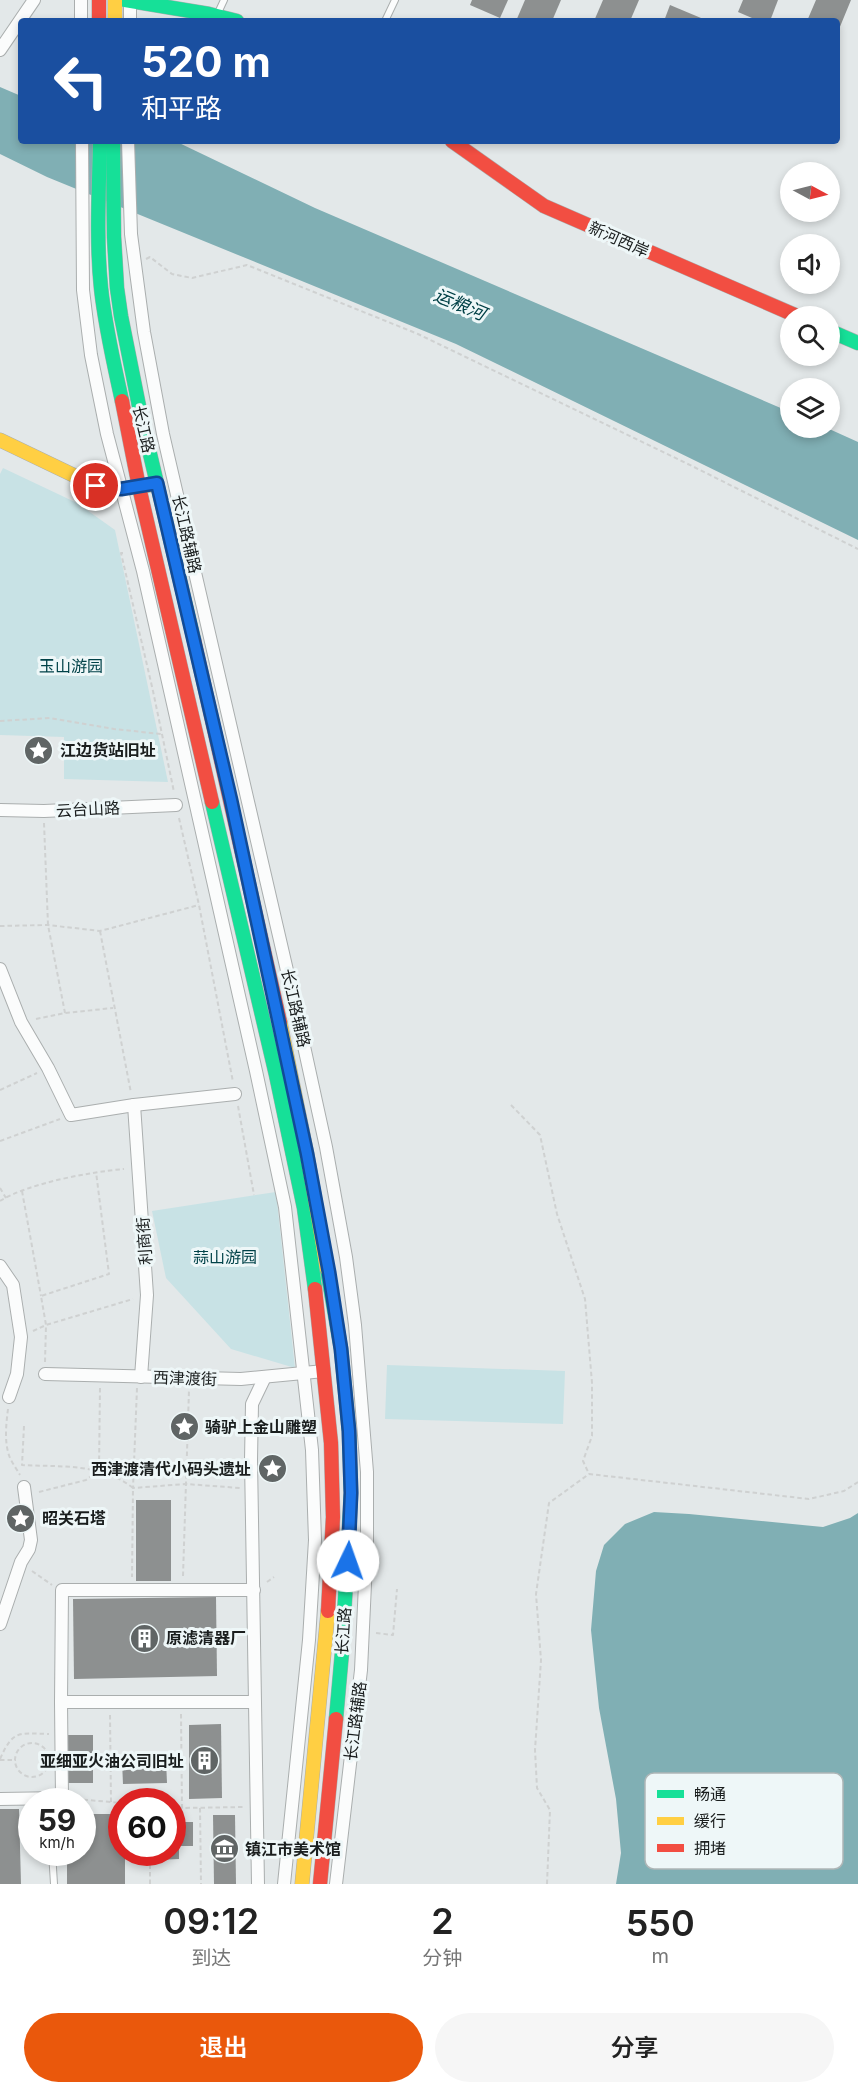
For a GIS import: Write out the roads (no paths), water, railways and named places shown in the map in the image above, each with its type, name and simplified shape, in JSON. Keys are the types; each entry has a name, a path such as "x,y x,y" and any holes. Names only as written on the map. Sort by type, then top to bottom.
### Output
{"main road":[{"path":"99,0 99,18"},
{"path":"115,0 115,18"},
{"path":"125,0 225,18"},
{"name":"长江路","path":"100,144 99,232 101,286 106,323 139,487 278,1086 304,1208 324,1371 331,1443 333,1516 327,1626 302,1884"},
{"name":"长江路","path":"113,144 114,237 121,316 279,1020 307,1154 341,1349 349,1431 351,1493 342,1652 320,1884"},
{"name":"新河西岸","path":"456,144 544,206 780,309"},
{"path":"840,335 858,343"},
{"path":"0,440 96,486 121,489 157,483"}],"street":[{"path":"22,18 34,0"},
{"path":"81,0 81,18"},
{"path":"130,0 130,18"},
{"path":"0,50 18,24"},
{"path":"82,144 83,290 91,355 107,434 138,550 254,1059 285,1207 312,1450 315,1540 309,1640 285,1884"},
{"name":"长江路辅路","path":"128,144 131,234 144,332 164,434 326,1146 346,1257 355,1325 367,1472 367,1541 361,1670 336,1884"},
{"name":"云台山路","path":"0,810 44,811 177,805"},
{"path":"0,969 21,1022 48,1068 71,1115 134,1105 236,1094"},
{"name":"利商街","path":"134,1105 147,1295 141,1377"},
{"path":"0,1266 13,1286 21,1337 17,1374 9,1397"},
{"name":"西津渡街","path":"45,1374 241,1379 324,1371"},
{"path":"258,1884 251,1488 252,1404 265,1377"},
{"path":"0,1624 31,1540 25,1493"},
{"path":"0,1799 62,1798 62,1590 254,1590"},
{"path":"61,1702 254,1702"}],"lane":[{"path":"217,16 224,0"},
{"path":"386,18 395,0"},
{"path":"53,1866 54,1884"}],"water":[{"name":"运粮河","path":"0,87 18,95 18,144 181,144 315,208 780,408 780,438 840,438 840,434 858,442 858,540 456,344 47,177 0,154"},
{"path":"654,1512 823,1527 858,1513 858,1884 616,1884 621,1853 616,1799 599,1708 591,1630 596,1571 604,1545 625,1524"}],"place":[{"name":"江边货站旧址","path":"39,750"},
{"name":"骑驴上金山雕塑","path":"184,1427"},
{"name":"西津渡清代小码头遗址","path":"272,1469"},
{"name":"昭关石塔","path":"21,1518"},
{"name":"原滤清器厂","path":"145,1638"},
{"name":"亚细亚火油公司旧址","path":"205,1761"},
{"name":"镇江市美术馆","path":"224,1849"}],"park label":[{"name":"玉山游园","path":"71,666"},
{"name":"蒜山游园","path":"225,1257"}]}
